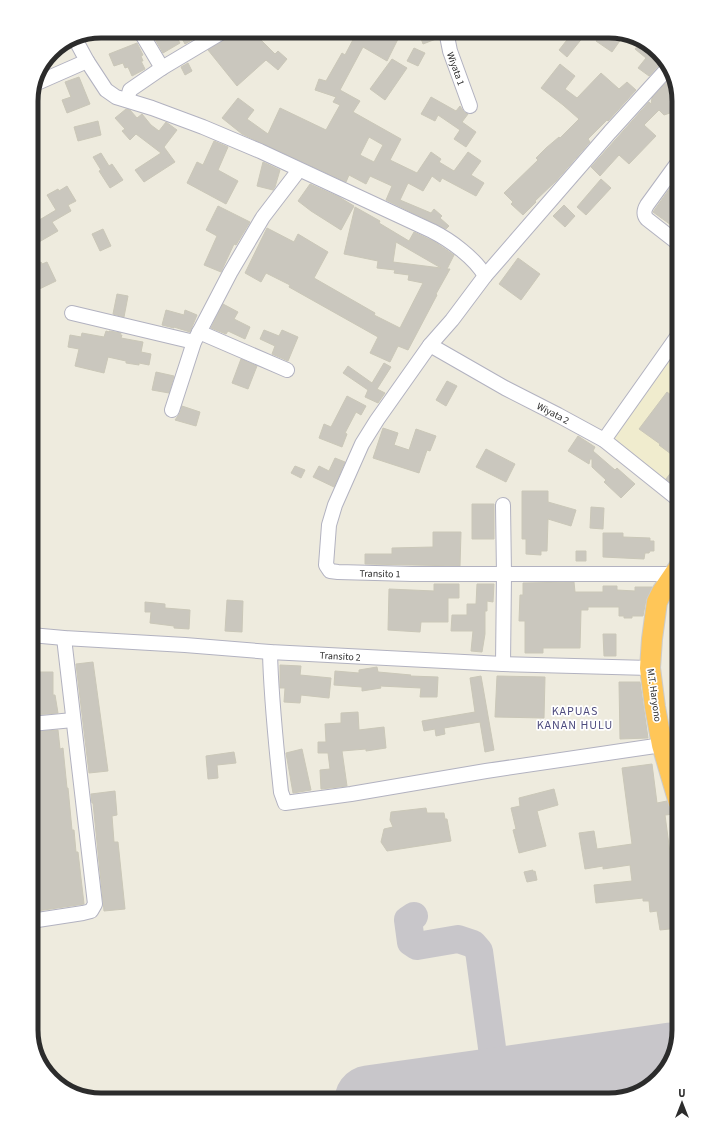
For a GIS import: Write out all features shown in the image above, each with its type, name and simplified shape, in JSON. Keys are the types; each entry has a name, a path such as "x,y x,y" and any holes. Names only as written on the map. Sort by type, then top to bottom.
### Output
{"highway":[{"name":"M.T. Haryono","path":"672,577 662,592 658,602 652,639 650,668 662,745 672,779"}],"street":[{"path":"144,38 162,68"},
{"path":"127,100 130,90 162,68 212,38"},
{"name":"Wiyata 1","path":"447,38 450,51 470,106"},
{"path":"77,43 106,90 116,97 152,108 203,127 260,151 445,238 452,242 480,269 484,276"},
{"path":"42,81 87,61"},
{"path":"426,350 452,320 484,276 664,72"},
{"path":"172,410 197,338 230,273 263,217 299,170"},
{"path":"672,171 647,205 644,213 644,216 647,219 672,239"},
{"path":"72,313 197,338 287,370"},
{"path":"604,440 672,344"},
{"name":"Wiyata 2","path":"426,350 505,388 604,440 672,494"},
{"name":"Transito 1","path":"426,350 362,444 335,505 329,525 326,565 330,571 412,574 672,571"},
{"path":"503,505 503,664"},
{"name":"Transito 2","path":"38,636 270,652 503,664 650,668"},
{"path":"38,920 91,911 95,904 64,638"},
{"path":"270,652 272,714 281,792 285,803 662,745"},
{"path":"38,723 73,720"}],"shaded area":[{"path":"672,351 672,490 608,440"}],"building":[{"path":"177,38 180,43 163,53 155,39"},
{"path":"182,38 195,38 185,44"},
{"path":"226,38 252,38 254,40 259,38 275,54 278,51 287,59 278,70 266,60 237,86 208,50"},
{"path":"354,38 398,38 387,61 363,47 340,90 360,101 353,112 401,139 390,160 417,173 431,152 441,159 439,162 454,171 468,152 481,161 471,175 484,183 476,196 442,178 440,182 432,176 423,191 408,183 400,200 431,213 434,209 442,216 440,218 449,226 446,229 386,200 392,186 370,176 366,184 349,175 346,182 242,134 222,118 238,98 254,110 247,119 268,134 280,108 326,130 340,105 333,102 336,97 315,90 319,79 326,81 342,53 345,55","holes":["369,137 383,145 374,162 360,155"]},
{"path":"421,38 436,38 436,39 423,44"},
{"path":"568,38 582,38 567,57 559,50"},
{"path":"598,38 621,39 612,52 596,41"},
{"path":"137,43 143,55 141,56 143,61 141,61 145,69 132,76 128,67 125,68 123,63 114,66 109,54"},
{"path":"638,46 644,49 660,64 649,76 638,68 646,58 635,49"},
{"path":"414,48 425,53 418,66 407,61"},
{"path":"392,59 407,68 385,100 370,89"},
{"path":"188,63 192,71 185,75 181,67"},
{"path":"560,64 575,76 565,89 577,98 601,73 619,89 627,82 636,90 608,121 607,120 588,139 590,142 556,181 523,215 511,204 513,202 504,193 538,160 536,158 546,148 559,137 560,138 579,119 541,88"},
{"path":"79,77 90,104 67,113 62,100 71,97 65,82"},
{"path":"668,80 671,89 672,112 664,115 659,110 644,125 656,136 629,164 619,155 600,176 591,167 649,102 651,104 652,98"},
{"path":"431,97 456,111 460,106 464,112 468,114 462,122 476,132 466,147 454,139 460,130 438,115 435,121 421,114"},
{"path":"126,109 130,110 137,118 142,114 151,125 159,131 166,122 177,130 164,147 175,162 144,182 135,170 161,153 136,134 130,140 122,131 125,129 115,118"},
{"path":"98,121 101,135 78,141 74,127"},
{"path":"214,141 228,147 218,170 238,181 226,204 187,183 197,162 203,165"},
{"path":"101,153 109,166 112,164 123,180 110,188 99,171 101,170 93,157"},
{"path":"263,162 280,170 273,190 257,186"},
{"path":"601,179 611,188 586,215 577,207"},
{"path":"310,184 339,197 354,206 341,230 298,201"},
{"path":"672,185 672,224 671,225 653,212"},
{"path":"67,186 76,201 68,205 71,211 52,222 58,231 39,242 38,221 56,210 47,195 58,189 59,191"},
{"path":"564,205 575,216 565,227 553,216"},
{"path":"218,206 250,222 236,245 234,244 221,272 204,265 217,236 206,230"},
{"path":"355,207 380,221 379,223 409,241 414,232 435,242 454,255 447,269 450,269 408,350 398,346 390,362 370,353 378,337 289,287 290,285 266,273 261,282 245,273 267,228 294,242 298,234 328,252 314,278 375,313 374,315 400,328 423,283 408,280 409,275 394,273 395,270 377,268 378,261 344,254","holes":["396,242 441,268 393,262"]},
{"path":"103,229 111,246 100,251 92,234"},
{"path":"518,258 540,274 521,300 499,284"},
{"path":"47,262 56,281 38,290 38,264"},
{"path":"117,294 128,296 124,317 113,314"},
{"path":"223,304 238,312 234,319 250,327 245,339 228,331 226,334 211,328"},
{"path":"166,310 184,315 185,310 197,315 190,332 162,325"},
{"path":"264,330 279,336 282,330 298,337 288,361 272,354 275,346 260,339"},
{"path":"106,331 121,333 121,338 143,342 141,352 151,354 149,365 126,363 126,361 108,357 104,373 75,366 79,349 68,347 70,335 81,337 82,333 104,337"},
{"path":"241,359 257,366 248,389 232,383"},
{"path":"384,363 391,367 377,389 385,393 378,403 365,397 368,390 343,373 348,366 372,383"},
{"path":"156,372 174,376 169,393 152,390"},
{"path":"447,381 457,386 446,406 436,400"},
{"path":"667,392 672,396 672,455 639,429"},
{"path":"347,396 366,406 361,415 356,412 345,433 347,434 342,447 319,438 324,424 331,427"},
{"path":"182,406 200,412 196,426 175,420 180,413"},
{"path":"383,428 398,433 394,445 409,450 416,429 436,436 430,451 427,450 419,473 373,458"},
{"path":"578,436 595,447 593,451 615,470 617,468 635,484 621,498 604,482 606,480 592,467 592,459 590,459 589,464 568,451"},
{"path":"486,449 515,464 506,482 476,467"},
{"path":"335,458 345,462 334,487 313,477 319,466 329,471"},
{"path":"295,466 305,470 301,478 291,473"},
{"path":"672,471 672,484 666,479"},
{"path":"522,491 548,491 548,502 576,510 571,526 548,519 547,551 541,551 541,555 526,554 526,539 522,539"},
{"path":"472,504 494,504 494,539 472,539"},
{"path":"591,507 604,508 603,529 590,528"},
{"path":"433,532 461,532 460,566 365,564 365,554 392,554 392,548 433,547"},
{"path":"603,533 623,533 623,537 650,538 650,541 654,541 654,551 645,553 644,559 603,557"},
{"path":"576,551 586,551 586,561 576,561"},
{"path":"574,582 575,592 603,592 603,586 617,586 617,590 635,591 635,587 652,587 646,600 643,616 624,618 624,616 619,616 619,607 588,607 588,610 581,610 580,648 543,648 543,653 525,653 525,621 519,621 520,595 523,595 523,583"},
{"path":"434,584 459,584 459,598 448,598 448,622 421,622 420,632 388,630 389,589 434,591"},
{"path":"477,584 494,584 493,602 487,601 487,611 485,611 485,634 482,652 471,651 473,631 451,631 452,615 467,615 467,604 476,604"},
{"path":"227,600 243,601 242,632 225,631"},
{"path":"145,602 165,604 165,608 190,610 189,629 174,628 174,626 150,623 151,612 145,612"},
{"path":"603,634 616,634 616,656 604,656"},
{"path":"93,662 108,771 89,773 76,664"},
{"path":"280,665 301,666 300,675 331,678 329,698 301,695 300,703 284,702 285,688 280,688"},
{"path":"377,667 378,672 411,675 410,676 438,677 437,697 420,697 421,688 380,686 381,688 362,691 362,687 334,685 335,671 359,673 359,670"},
{"path":"38,672 53,672 53,695 55,695 58,713 38,715"},
{"path":"481,676 494,750 485,752 480,722 444,728 445,734 436,736 435,729 424,731 422,721 475,712 470,678"},
{"path":"497,676 545,677 544,718 495,717"},
{"path":"619,682 640,682 648,738 620,739"},
{"path":"358,712 359,730 384,727 386,748 366,751 366,749 342,751 347,786 321,789 320,770 330,769 328,753 318,753 318,742 326,742 325,724 341,723 341,713"},
{"path":"58,730 60,749 63,748 72,830 74,830 76,852 78,852 84,904 38,911 38,731"},
{"path":"302,749 311,790 293,793 286,753"},
{"path":"234,752 236,763 217,765 218,778 208,779 206,756"},
{"path":"652,764 657,803 667,801 672,812 672,814 665,815 672,868 672,929 660,930 657,911 650,912 649,901 643,901 643,898 596,903 594,885 632,881 630,865 603,869 603,866 585,869 579,833 594,831 597,849 632,844 622,768"},
{"path":"554,789 558,805 537,811 546,846 519,853 513,830 516,829 511,808 520,806 519,798"},
{"path":"115,791 117,815 112,816 114,842 118,842 125,909 104,911 91,794"},
{"path":"426,808 427,813 444,813 445,819 447,819 451,841 387,851 381,842 384,829 393,827 390,820 391,812"},
{"path":"533,870 533,872 535,871 537,880 527,882 524,872"}],"taxiway":[{"path":"414,916 408,920 411,942 417,946 458,939 473,944 479,951 493,1055 487,1072 474,1085"},
{"path":"493,1055 505,1070 522,1078"}],"runway":[{"path":"418,1093 665,1058"}],"district":[{"name":"KAPUAS KANAN HULU","path":"575,718"}]}
